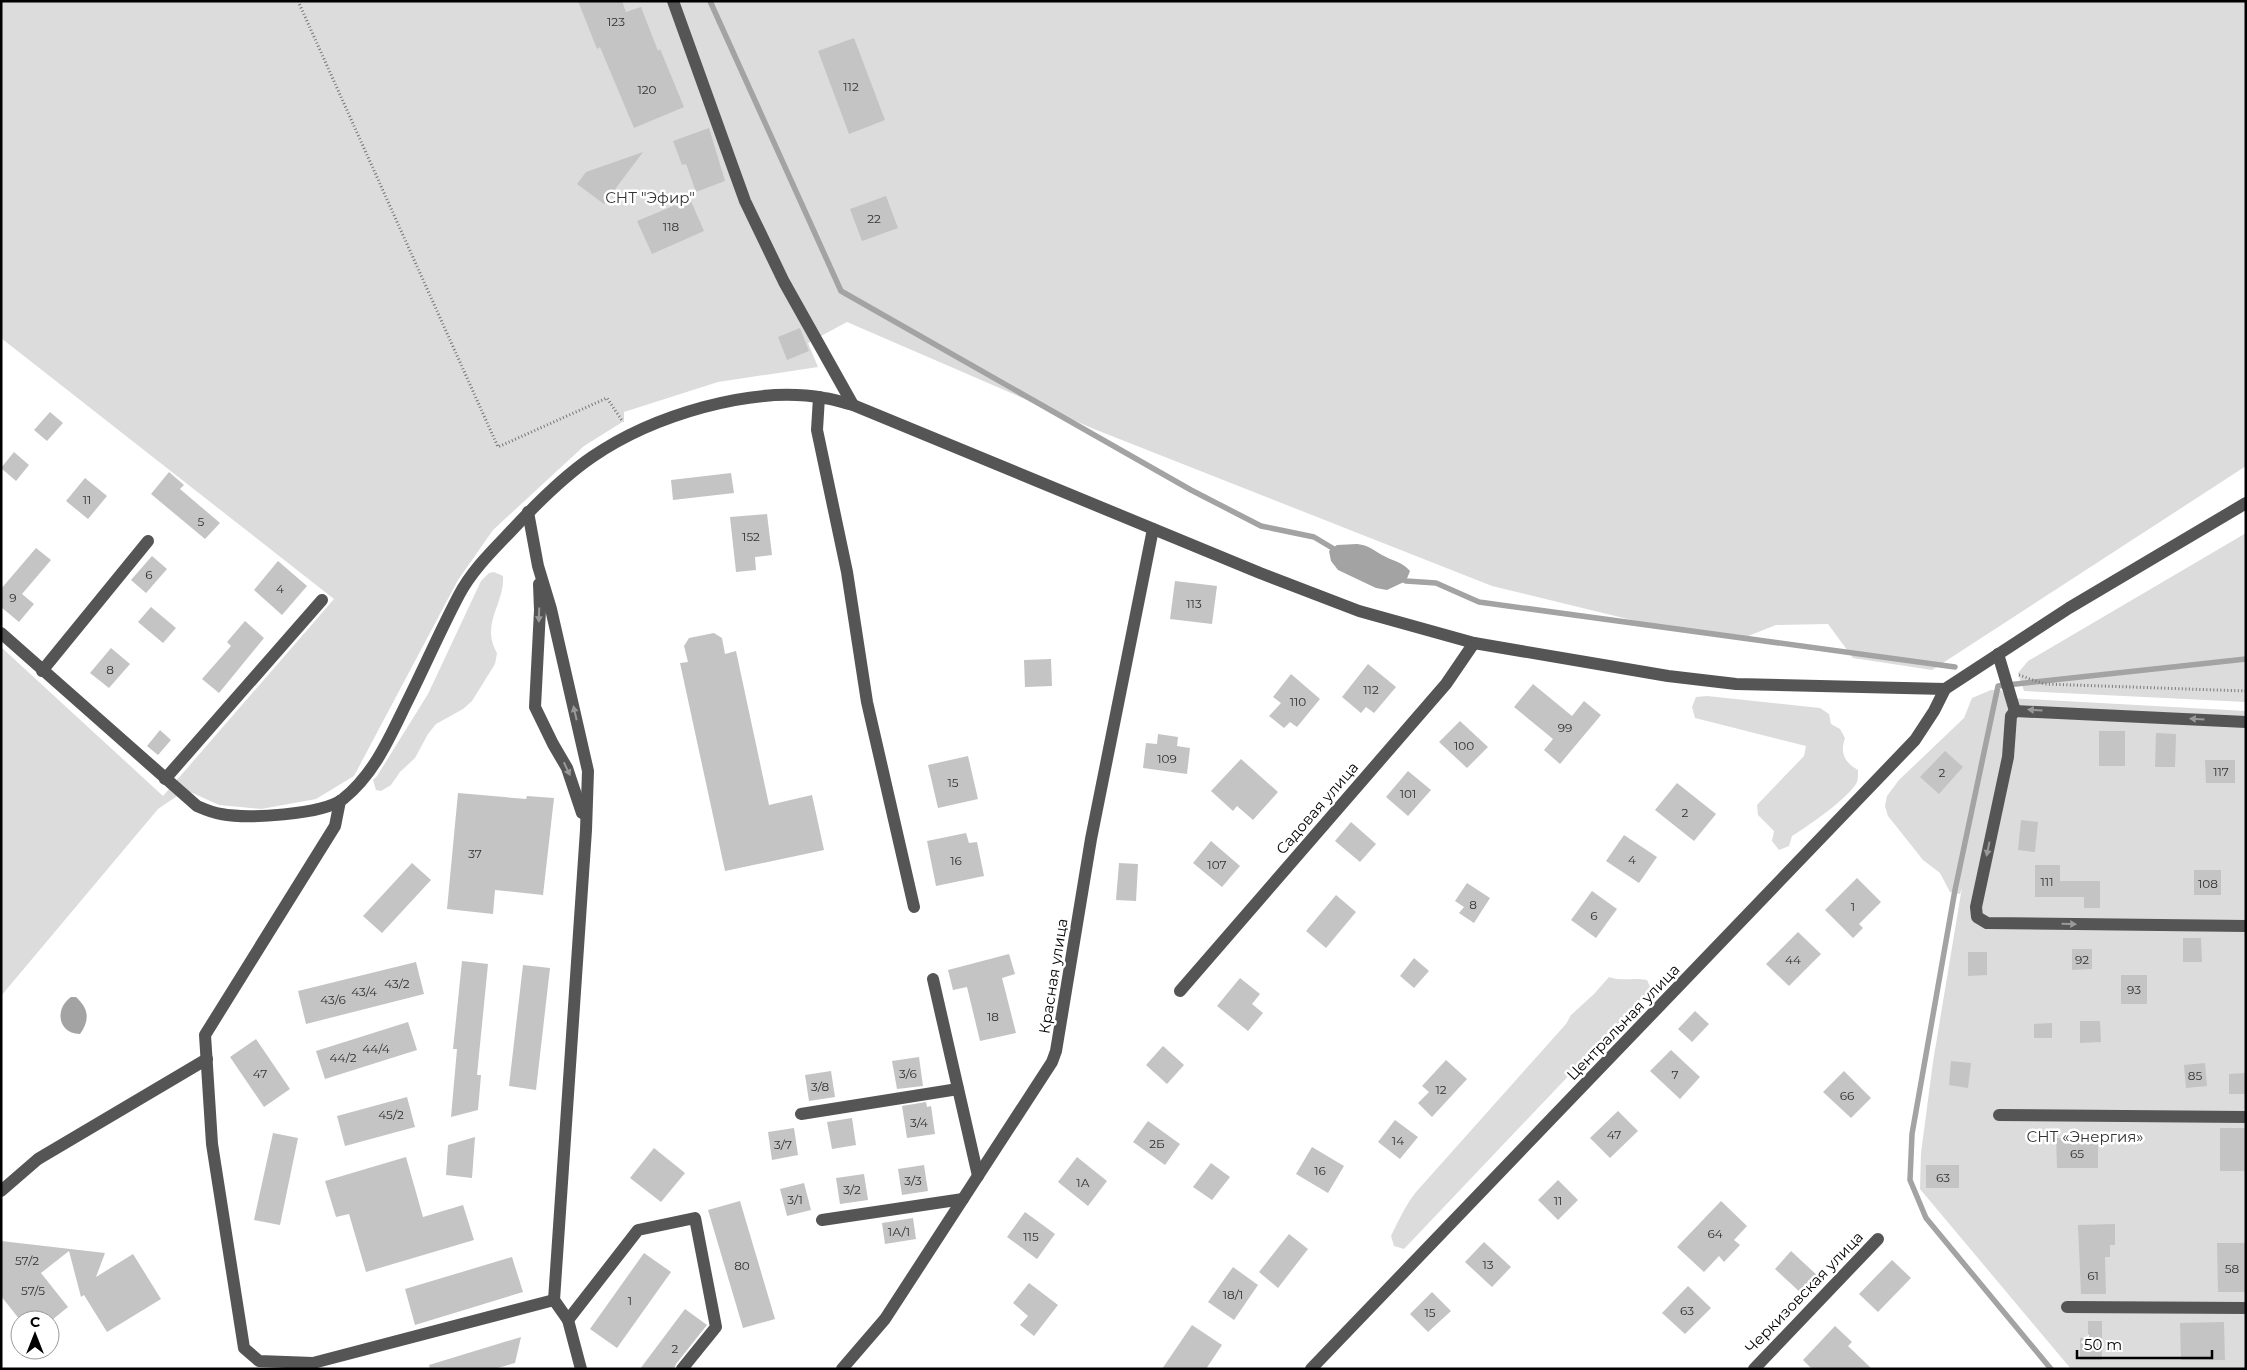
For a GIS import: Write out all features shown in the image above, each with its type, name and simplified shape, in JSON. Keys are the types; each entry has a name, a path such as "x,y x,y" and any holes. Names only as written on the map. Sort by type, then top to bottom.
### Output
{"street":[{"path":"673,1 745,201 784,282 853,405"},
{"path":"1,633 197,806 221,814 264,816 305,812 340,801 357,786 379,760 460,593 480,565 528,512 573,471 594,456 632,434 685,412 724,400 790,396 819,397 853,405 1260,573 1359,611 1474,643 1668,676 1736,684 1945,689 2069,608 2246,503"},
{"path":"819,397 817,430 847,572 867,702 914,907"},
{"path":"528,512 538,566 551,609 588,770 586,830 554,1300 568,1320 581,1369"},
{"name":"Красная улица","path":"842,1369 885,1319 1052,1062 1059,1040 1091,839 1153,529"},
{"path":"42,671 148,541"},
{"path":"538,566 540,610 535,707 567,768 578,798 586,830"},
{"path":"165,779 322,600"},
{"name":"Садовая улица","path":"1180,991 1446,684 1474,643"},
{"path":"1998,654 2005,673 2014,711 2011,716 2008,757 1976,907 1977,917 1987,923 2246,926"},
{"name":"Центральная улица","path":"1311,1369 1915,740 1934,711 1945,689"},
{"path":"2014,711 2246,722"},
{"path":"340,801 334,826 205,1035 212,1144 244,1348 259,1361 313,1363 554,1300"},
{"path":"933,978 978,1176"},
{"path":"1,1191 38,1159 207,1059"},
{"path":"801,1114 958,1090"},
{"path":"1999,1115 2246,1117"},
{"path":"822,1220 963,1200"},
{"path":"568,1320 638,1230 695,1218 716,1327 682,1369"},
{"name":"Черкизовская улица","path":"1754,1369 1878,1239"},
{"path":"2067,1307 2246,1308"}],"path":[{"path":"298,1 498,447 607,398 632,434"},
{"path":"2005,673 2044,684 2246,690"}],"green space":[{"name":"СНТ \"Эфир\"","path":"1,1 2246,1 2246,466 1932,670 1853,658 1828,624 1776,625 1743,638 1677,631 1492,586 1094,429 847,322 808,343 818,367 718,382 624,412 624,421 584,446 493,530 458,580 354,776 316,799 261,809 219,805 186,790 158,809 1,996 1,647 163,796 334,599 1,338"},
{"path":"2246,533 2246,702 2024,691 2018,673 2028,661"},
{"path":"494,572 503,576 501,596 494,614 491,632 492,642 497,653 495,664 472,701 463,709 436,724 428,734 415,758 400,772 391,785 381,791 376,790 373,780 428,694 481,581 489,573"},
{"name":"СНТ «Энергия»","path":"1991,690 2001,690 2007,698 2246,711 2246,1369 2071,1369 1920,1189 1921,1153 1933,1062 1962,887 1960,894 1950,892 1940,873 1923,860 1888,816 1885,806 1887,796 1899,780 1964,718 1972,698"},
{"path":"1707,696 1820,708 1829,714 1831,724 1840,729 1845,738 1844,757 1849,764 1858,770 1857,782 1853,789 1817,819 1792,836 1789,846 1779,850 1772,841 1774,831 1758,815 1757,805 1804,756 1806,746 1695,718 1692,707 1696,697"},
{"path":"1609,977 1647,980 1651,989 1404,1249 1394,1246 1391,1236 1405,1208 1416,1192 1566,1024 1571,1015"}],"shaded area":[{"path":"1357,544 1369,547 1404,566 1410,571 1406,581 1387,590 1376,588 1338,570 1331,561 1329,551 1337,545"},
{"path":"71,997 76,997 86,1010 87,1019 80,1034 67,1030 61,1020 62,1008"}],"building":[{"path":"578,1 622,1 626,12 641,7 658,51 660,49 684,107 634,128 600,47 597,49"},
{"path":"854,38 885,120 849,134 818,51"},
{"path":"709,128 725,181 696,192 686,164 682,165 673,141"},
{"path":"643,152 604,204 577,184 586,172"},
{"path":"886,196 898,228 862,241 850,209"},
{"path":"690,199 704,231 652,254 637,221"},
{"path":"800,328 809,351 787,360 778,337"},
{"path":"50,412 63,423 47,441 34,430"},
{"path":"14,452 29,465 16,481 1,468"},
{"path":"169,472 184,485 180,489 220,523 205,539 151,494"},
{"path":"731,473 734,493 673,500 671,480"},
{"path":"85,478 107,496 88,519 66,501"},
{"path":"767,514 772,555 755,557 756,570 736,572 730,517"},
{"path":"36,548 51,560 22,594 34,604 19,622 1,607 1,589"},
{"path":"152,556 167,569 146,593 131,580"},
{"path":"278,561 307,586 282,615 254,590"},
{"path":"1175,581 1217,586 1212,624 1170,619"},
{"path":"151,607 176,628 163,643 138,622"},
{"path":"245,621 264,638 219,693 202,679 231,646 227,642"},
{"path":"714,633 722,638 725,654 736,651 769,805 812,795 824,850 725,871 680,663 688,662 684,646 689,638"},
{"path":"111,648 130,664 109,688 90,673"},
{"path":"1051,659 1052,686 1025,687 1024,660"},
{"path":"1368,664 1396,687 1374,713 1366,707 1361,713 1342,697"},
{"path":"1291,674 1320,699 1297,727 1290,722 1284,728 1269,716 1281,703 1273,697"},
{"path":"1533,684 1572,716 1584,701 1601,715 1560,764 1544,750 1553,739 1514,707"},
{"path":"1460,721 1488,747 1467,768 1439,742"},
{"path":"160,730 171,740 158,755 147,746"},
{"path":"2099,731 2125,731 2125,766 2099,766"},
{"path":"2156,733 2176,734 2175,767 2155,767"},
{"path":"1158,734 1178,737 1177,746 1190,748 1187,774 1143,768 1146,743 1157,744"},
{"path":"1945,751 1963,767 1939,794 1920,777"},
{"path":"968,756 978,799 938,808 928,765"},
{"path":"1241,759 1278,792 1253,820 1237,806 1233,811 1211,791"},
{"path":"2205,760 2235,760 2235,783 2206,783"},
{"path":"1408,771 1431,790 1408,816 1386,797"},
{"path":"1677,783 1716,814 1694,841 1655,810"},
{"path":"458,793 526,799 527,796 554,798 543,895 495,890 493,914 447,909"},
{"path":"2021,820 2038,822 2035,852 2018,850"},
{"path":"1351,822 1376,844 1360,862 1335,841"},
{"path":"966,833 969,843 977,842 984,876 936,886 927,841"},
{"path":"1624,835 1657,857 1639,883 1606,861"},
{"path":"1211,841 1240,866 1222,887 1193,863"},
{"path":"412,863 431,880 382,933 363,916"},
{"path":"1119,863 1138,864 1136,901 1116,900"},
{"path":"2035,865 2060,865 2060,881 2100,881 2100,908 2084,908 2084,897 2035,897"},
{"path":"2194,870 2221,870 2221,895 2194,895"},
{"path":"1857,878 1881,902 1859,924 1863,928 1853,938 1825,910"},
{"path":"1467,883 1490,898 1474,923 1459,913 1464,907 1455,901"},
{"path":"1592,891 1617,909 1596,938 1571,920"},
{"path":"1336,895 1356,912 1326,948 1306,931"},
{"path":"1798,932 1821,954 1789,986 1766,964"},
{"path":"2183,938 2201,938 2202,962 2183,962"},
{"path":"2072,949 2092,949 2092,969 2072,970"},
{"path":"1968,952 1987,952 1987,975 1968,976"},
{"path":"1009,954 1015,974 1002,978 1016,1033 980,1041 967,987 953,990 948,970"},
{"path":"1414,958 1429,971 1414,988 1400,976"},
{"path":"462,961 488,964 477,1075 481,1075 478,1110 451,1117 457,1049 453,1049"},
{"path":"416,962 424,994 306,1024 298,991"},
{"path":"523,965 550,968 536,1090 509,1086"},
{"path":"2121,975 2147,975 2147,1004 2121,1004"},
{"path":"1240,978 1260,994 1252,1004 1263,1013 1248,1031 1217,1006"},
{"path":"1695,1011 1709,1024 1692,1042 1678,1029"},
{"path":"2080,1021 2100,1021 2101,1042 2080,1043"},
{"path":"408,1022 417,1050 325,1079 316,1051"},
{"path":"2052,1023 2052,1038 2034,1038 2034,1024"},
{"path":"256,1039 290,1089 264,1107 230,1057"},
{"path":"1163,1046 1184,1065 1167,1084 1146,1065"},
{"path":"1671,1050 1700,1077 1680,1099 1650,1071"},
{"path":"919,1057 923,1086 897,1089 892,1061"},
{"path":"1446,1060 1467,1079 1432,1117 1418,1103 1429,1092 1422,1086"},
{"path":"1951,1061 1971,1063 1968,1088 1949,1085"},
{"path":"2205,1063 2207,1086 2186,1088 2184,1065"},
{"path":"831,1071 835,1097 809,1101 805,1075"},
{"path":"1844,1071 1871,1098 1851,1118 1823,1092"},
{"path":"2246,1073 2246,1094 2229,1094 2229,1074"},
{"path":"407,1097 415,1127 345,1146 337,1116"},
{"path":"926,1102 927,1107 931,1106 935,1134 907,1138 902,1106"},
{"path":"1618,1111 1638,1131 1610,1158 1590,1138"},
{"path":"852,1118 856,1145 832,1149 827,1122"},
{"path":"1395,1120 1418,1137 1400,1159 1378,1142"},
{"path":"1148,1121 1180,1144 1165,1165 1133,1142"},
{"path":"794,1128 798,1155 772,1160 768,1132"},
{"path":"2220,1128 2246,1128 2246,1171 2220,1171"},
{"path":"273,1133 298,1138 280,1225 254,1220"},
{"path":"475,1137 472,1178 446,1175 448,1145"},
{"path":"2056,1138 2098,1138 2098,1168 2057,1168"},
{"path":"1312,1147 1344,1166 1328,1193 1296,1174"},
{"path":"654,1148 685,1173 661,1202 630,1178"},
{"path":"406,1157 423,1217 463,1205 474,1240 366,1272 349,1214 336,1217 325,1181"},
{"path":"1077,1157 1107,1181 1088,1206 1058,1182"},
{"path":"1211,1163 1230,1177 1212,1200 1193,1187"},
{"path":"924,1165 928,1191 902,1195 898,1169"},
{"path":"1926,1165 1959,1165 1959,1188 1926,1188"},
{"path":"864,1174 868,1200 840,1204 836,1178"},
{"path":"1558,1180 1578,1200 1558,1220 1538,1200"},
{"path":"804,1183 811,1210 787,1216 780,1189"},
{"path":"740,1201 775,1319 743,1328 708,1210"},
{"path":"1721,1201 1747,1226 1734,1240 1740,1245 1724,1262 1719,1256 1704,1272 1677,1247"},
{"path":"1025,1212 1055,1234 1037,1259 1007,1237"},
{"path":"913,1218 916,1239 885,1244 882,1223"},
{"path":"2115,1224 2115,1245 2110,1245 2110,1257 2105,1257 2106,1294 2081,1294 2078,1225"},
{"path":"1289,1234 1308,1249 1278,1288 1259,1272"},
{"path":"1,1241 105,1253 96,1277 133,1254 161,1299 107,1332 84,1295 81,1297 69,1251 41,1273 68,1307 60,1314 60,1310 12,1310 1,1296"},
{"path":"1484,1242 1511,1267 1492,1287 1465,1262"},
{"path":"2217,1243 2246,1243 2246,1292 2218,1292"},
{"path":"1791,1251 1819,1277 1803,1295 1775,1269"},
{"path":"644,1253 671,1272 617,1348 590,1329"},
{"path":"512,1257 523,1292 415,1325 405,1289"},
{"path":"1892,1260 1911,1278 1878,1312 1859,1294"},
{"path":"1233,1267 1258,1285 1234,1320 1208,1302"},
{"path":"1029,1283 1058,1305 1034,1336 1020,1325 1028,1316 1013,1303"},
{"path":"1688,1286 1711,1308 1685,1334 1662,1313"},
{"path":"1432,1292 1451,1311 1428,1332 1410,1314"},
{"path":"685,1309 707,1325 674,1369 640,1369"},
{"path":"2088,1321 2102,1321 2102,1360 2080,1360 2080,1338 2088,1338"},
{"path":"2224,1322 2225,1360 2181,1360 2180,1323"},
{"path":"1192,1325 1222,1345 1206,1369 1162,1369"},
{"path":"1835,1326 1852,1342 1848,1346 1872,1369 1812,1369 1803,1360"},
{"path":"521,1337 515,1363 494,1369 430,1369 429,1365"}],"waterway":[{"path":"710,1 841,291 1191,490 1261,526 1314,537 1339,552"},
{"path":"1400,578 1406,581 1436,583 1479,602 1955,667"},
{"path":"2051,1369 1926,1218 1910,1180 1912,1134 1955,890 1998,686 2246,659"}]}
